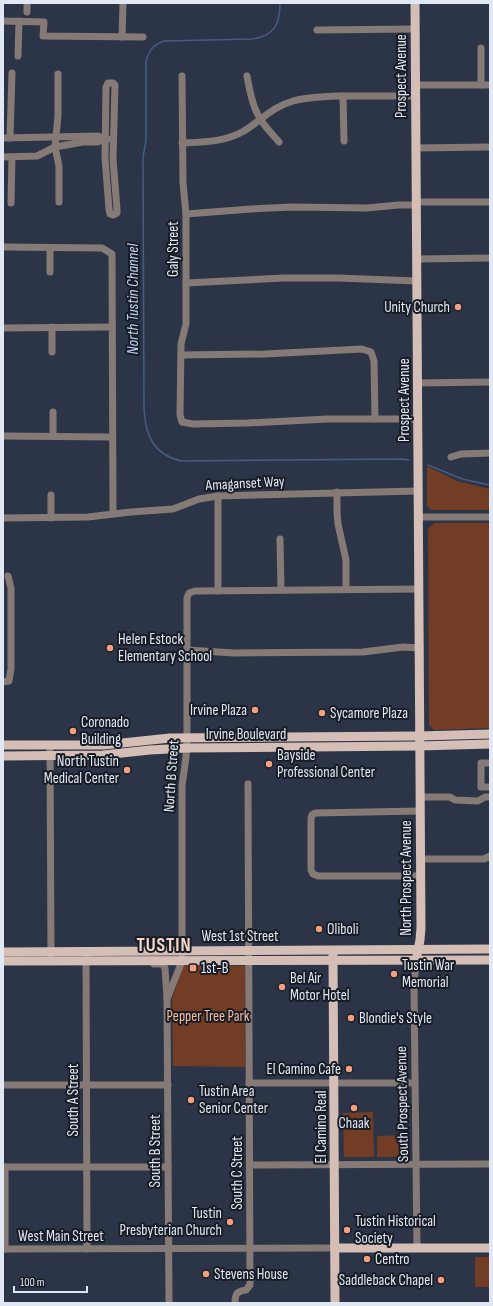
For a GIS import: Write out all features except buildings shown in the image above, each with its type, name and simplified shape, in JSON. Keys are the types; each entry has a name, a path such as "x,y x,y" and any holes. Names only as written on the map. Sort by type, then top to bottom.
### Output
{"main road":[{"name":"Prospect Avenue","path":"415,3 420,797"},
{"name":"Irvine Boulevard","path":"3,745 103,745 157,739 187,738 490,734"},
{"path":"277,737 277,747"},
{"name":"Irvine Boulevard","path":"3,756 103,755 187,748 490,744"},
{"name":"North Prospect Avenue","path":"416,960 421,928 420,797"},
{"name":"West 1st Street","path":"3,952 490,949"},
{"name":"El Camino Real","path":"333,950 335,1303"},
{"name":"West 1st Street","path":"3,962 490,960"},
{"path":"335,1248 490,1248"}],"street":[{"path":"27,3 27,12"},
{"path":"122,37 123,3"},
{"path":"3,21 44,22 43,36 143,37"},
{"path":"18,56 19,22"},
{"path":"317,30 415,29"},
{"path":"481,48 481,85"},
{"path":"12,73 6,138 98,136 113,139"},
{"path":"58,74 58,116 55,147 59,166 59,202"},
{"name":"Galy Street","path":"182,76 183,183 186,214 186,324 181,344 180,415 182,422 193,424 246,424 328,419 375,419"},
{"path":"247,76 252,98 260,119 279,142"},
{"path":"108,83 113,83 115,85 114,116 113,159 117,213 113,215 110,214 109,209 105,138 106,86 108,83"},
{"path":"415,85 490,85"},
{"path":"343,96 344,141"},
{"path":"182,143 226,139 245,130 273,109 297,100 314,97 343,96 415,96"},
{"path":"106,116 114,116"},
{"path":"3,157 36,156 55,147 83,142 98,142 105,138"},
{"path":"416,148 490,148"},
{"path":"11,203 12,157"},
{"path":"186,214 272,208 367,208 416,203 490,202"},
{"path":"3,248 102,248 112,254 113,514"},
{"path":"50,248 50,272"},
{"path":"417,259 490,258"},
{"path":"186,283 284,278 338,278 416,281"},
{"path":"52,327 52,352"},
{"path":"3,328 112,327"},
{"path":"181,355 265,354 362,349 371,352 374,361 375,419 418,419"},
{"path":"417,382 490,382"},
{"path":"52,412 53,436"},
{"path":"3,436 112,437"},
{"path":"451,457 461,454 490,453"},
{"name":"Amaganset Way","path":"3,518 88,517 173,509 199,499 218,496 418,491"},
{"path":"337,492 338,524 346,560 346,590"},
{"path":"51,495 51,518"},
{"path":"218,496 218,591 419,589"},
{"path":"418,517 490,517"},
{"path":"280,539 281,590"},
{"path":"3,682 9,681 11,676 11,588 8,576"},
{"name":"North B Street","path":"182,961 182,786 187,748 186,598 189,592 218,591"},
{"path":"3,624 11,624"},
{"path":"187,650 250,653 363,652 420,648"},
{"path":"50,745 51,961"},
{"path":"490,763 481,763 481,787 490,787"},
{"name":"South C Street","path":"235,1303 237,1292 246,1290 250,1284 248,784"},
{"path":"420,797 450,797 455,800 478,801 490,796"},
{"path":"420,811 315,813 312,814 310,818 310,844 311,870 313,874 318,876 421,876"},
{"path":"420,859 484,859 490,856"},
{"name":"South A Street","path":"86,952 87,1249"},
{"name":"South Prospect Avenue","path":"416,960 414,988 417,1248"},
{"name":"South B Street","path":"136,961 141,964 162,964 165,968 167,999 169,1303"},
{"name":"South B Street","path":"167,999 182,961"},
{"path":"249,1083 415,1083"},
{"path":"3,1085 168,1084"},
{"path":"250,1165 490,1164"},
{"path":"4,1249 4,1167 168,1167"},
{"name":"West Main Street","path":"4,1249 335,1248"}],"green space":[{"path":"427,466 457,481 490,489 490,510 431,510 427,506"},
{"path":"434,523 490,523 490,728 434,730 429,725 428,529"},
{"name":"Pepper Tree Park","path":"183,966 245,966 245,1067 173,1066 172,998"},
{"path":"373,1112 374,1157 344,1157 343,1113"},
{"path":"408,1135 409,1157 377,1157 377,1136"},
{"path":"475,1257 490,1257 490,1287 475,1287"}],"waterway":[{"name":"North Tustin Channel","path":"280,3 277,23 271,32 266,35 252,39 164,41 157,44 147,58 146,141 143,157 144,408 146,427 152,442 157,448 171,458 181,461 409,460"},
{"name":"North Tustin Channel","path":"428,465 462,479 490,485"}],"place":[{"name":"Unity Church","path":"458,307"},
{"name":"Helen Estock Elementary School","path":"110,648"},
{"name":"Irvine Plaza","path":"255,710"},
{"name":"Sycamore Plaza","path":"322,713"},
{"name":"Coronado Building","path":"73,731"},
{"name":"Bayside Professional Center","path":"269,764"},
{"name":"North Tustin Medical Center","path":"127,770"},
{"name":"Oliboli","path":"319,929"},
{"name":"1st-B","path":"193,968"},
{"name":"Tustin War Memorial","path":"394,974"},
{"name":"Bel Air Motor Hotel","path":"282,987"},
{"name":"Blondie's Style","path":"351,1018"},
{"name":"El Camino Cafe","path":"349,1069"},
{"name":"Tustin Area Senior Center","path":"191,1100"},
{"name":"Chaak","path":"354,1108"},
{"name":"Tustin Presbyterian Church","path":"230,1222"},
{"name":"Tustin Historical Society","path":"347,1230"},
{"name":"Centro","path":"367,1259"},
{"name":"Stevens House","path":"206,1274"},
{"name":"Saddleback Chapel","path":"441,1280"}],"district":[{"name":"TUSTIN","path":"164,944"}]}
